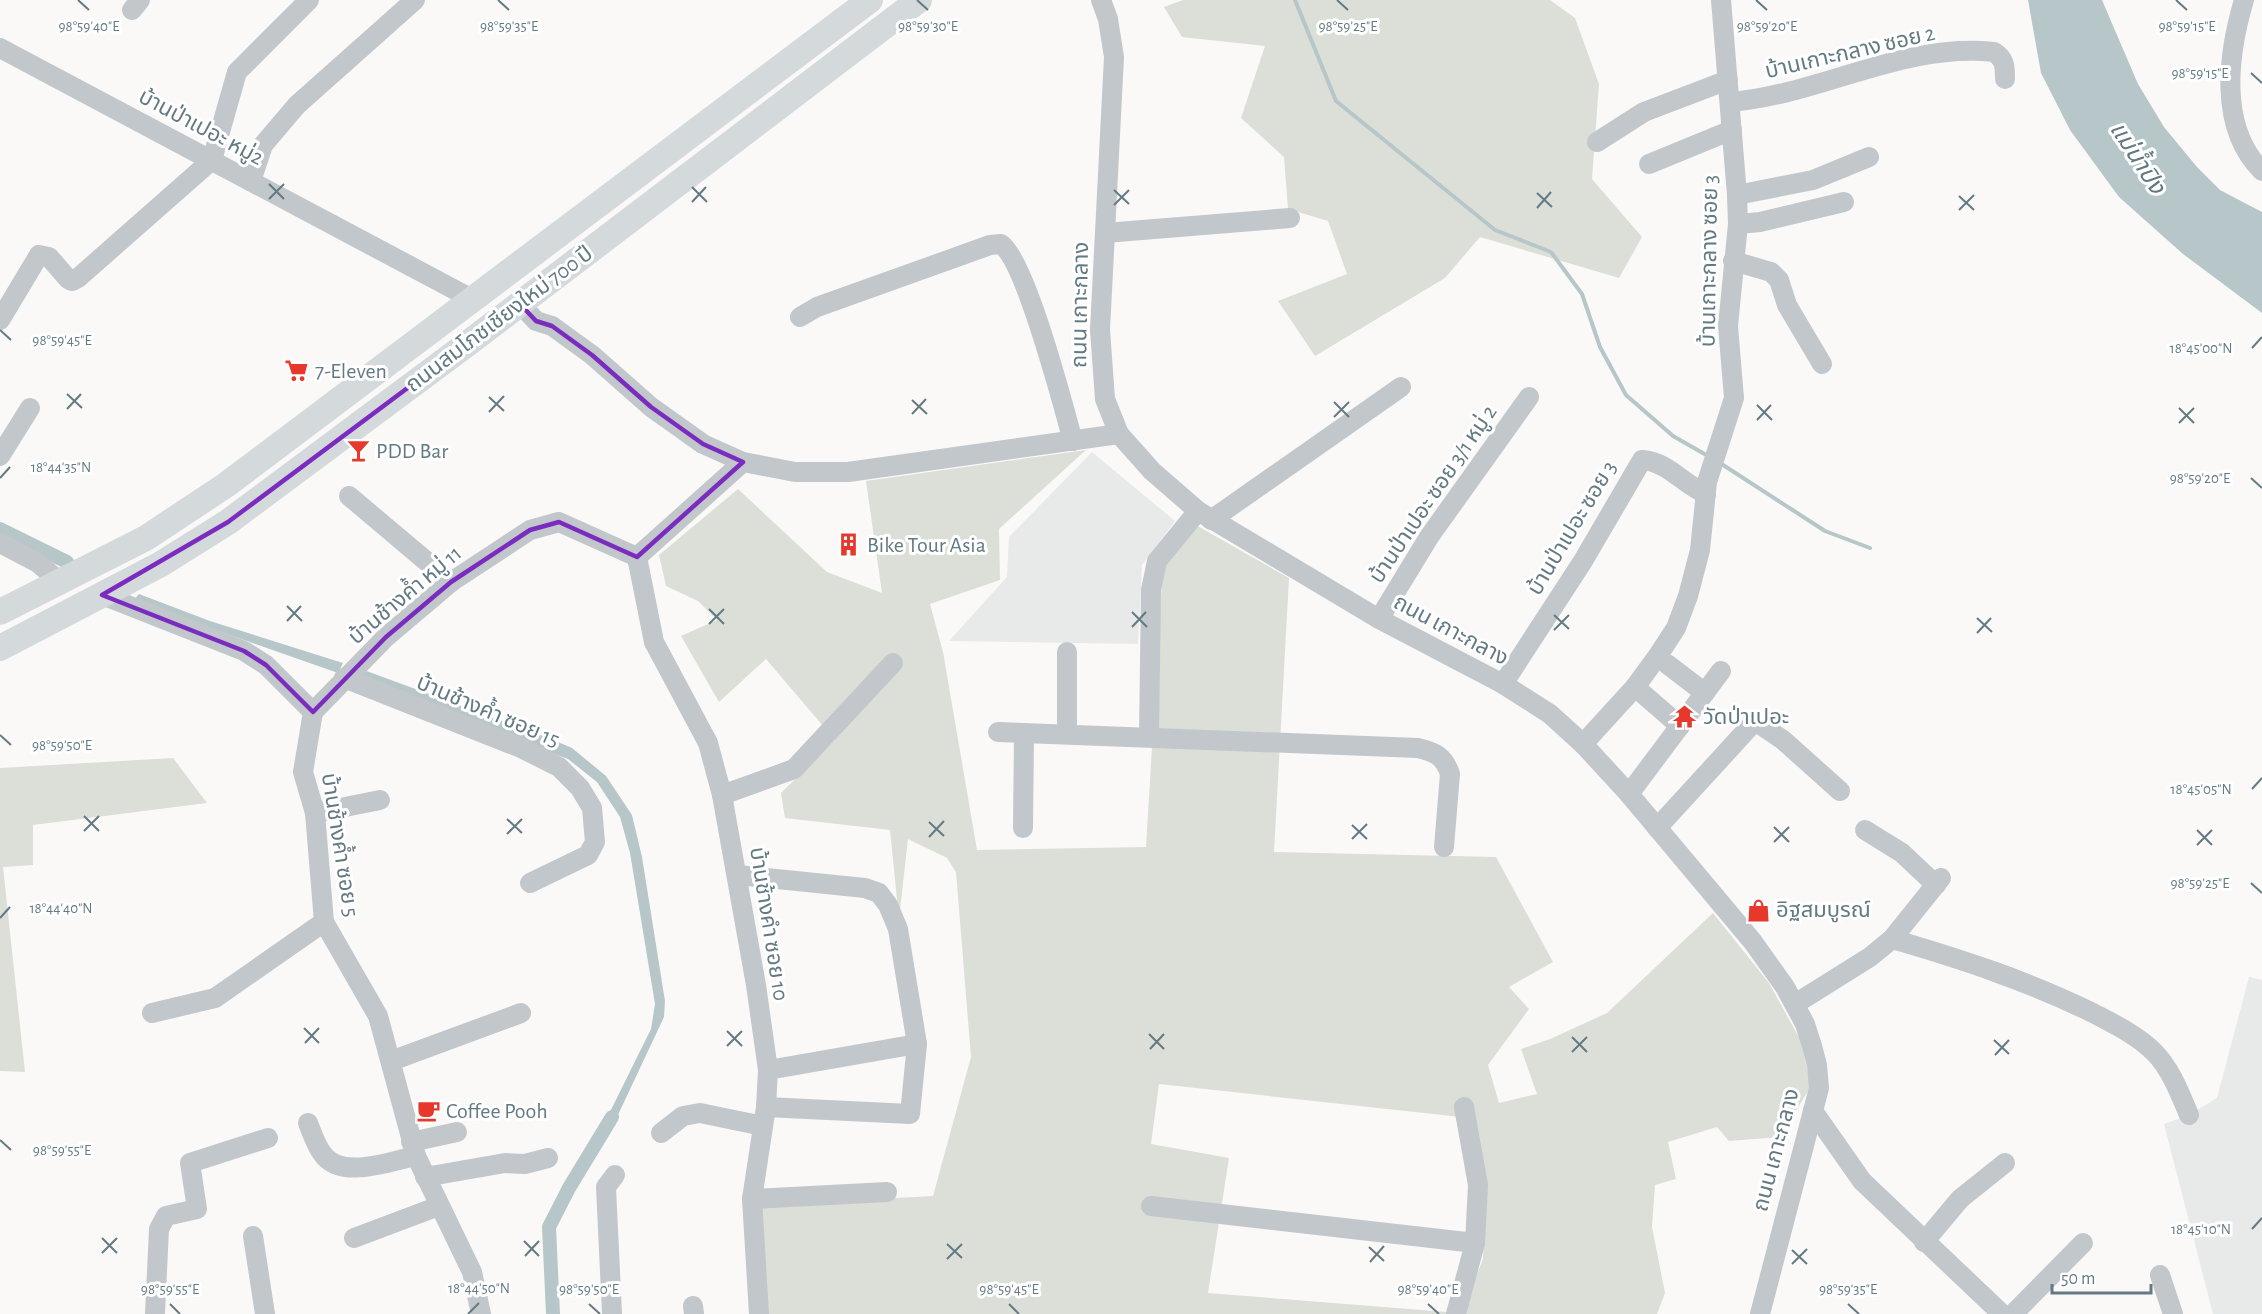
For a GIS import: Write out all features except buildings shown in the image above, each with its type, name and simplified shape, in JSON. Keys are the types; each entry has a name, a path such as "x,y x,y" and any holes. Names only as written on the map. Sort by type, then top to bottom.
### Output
{"main road":[{"name":"ถนนสมโภชเชียงใหม่ 700 ปี","path":"0,612 146,538 226,485 870,0"},
{"name":"ถนนสมโภชเชียงใหม่ 700 ปี","path":"0,648 160,564 228,522 520,304 919,0"}],"street":[{"path":"0,320 39,255 49,257 68,279 72,281 78,278 212,160 237,72 309,0"},
{"path":"251,181 263,145 297,105 415,0"},
{"name":"ถนน เกาะกลาง","path":"1101,0 1114,57 1100,330 1105,399 1119,434 1152,471 1204,515 1378,619 1503,684 1550,714 1583,744 1629,794 1753,942 1795,1004 1805,1024 1817,1065 1819,1088 1760,1314"},
{"name":"บ้านเกาะกลาง ซอย 3","path":"1583,744 1635,687 1676,628 1688,596 1700,550 1706,494 1714,456 1734,398 1728,326 1738,224 1721,0"},
{"path":"2244,0 2233,50 2233,111 2242,142 2262,171"},
{"name":"บ้านป่าเปอะ หมู่2","path":"0,48 474,300"},
{"name":"บ้านเกาะกลาง ซอย 2","path":"1730,102 1754,100 1885,64 1944,53 1994,52 2005,64 2005,79"},
{"path":"1597,142 1644,112 1728,80"},
{"path":"1649,164 1732,130"},
{"path":"1737,195 1813,180 1869,157"},
{"path":"1738,224 1760,222 1844,202"},
{"path":"1105,233 1290,218"},
{"path":"800,317 817,307 990,245 1001,244 1010,251 1028,298 1051,362 1073,441"},
{"path":"1733,261 1772,272 1779,280 1787,305 1822,364"},
{"path":"520,304 536,321 552,326 592,355 659,413 703,444 743,462 795,472 828,473 1119,434"},
{"path":"1149,736 1151,590 1157,561 1204,515 1401,387"},
{"name":"บ้านป่าเปอะ ซอย 3/1 หมู่ 2","path":"1378,619 1429,537 1529,397"},
{"path":"0,456 30,408"},
{"name":"บ้านป่าเปอะ ซอย 3","path":"1503,684 1583,561 1642,460 1667,466 1690,487 1706,494"},
{"path":"637,557 743,462"},
{"path":"349,496 451,582"},
{"name":"บ้านช้างค้ำ หมู่ 11","path":"313,712 344,678 451,582 530,530 559,522 637,557"},
{"path":"0,543 38,563 60,582"},
{"name":"บ้านช้างคำ ซอย 10","path":"637,557 654,642 708,743 723,795 738,875 768,1070 765,1117 752,1199 759,1314"},
{"path":"102,595 244,651 266,665 313,712"},
{"path":"1067,652 1067,734"},
{"path":"723,795 794,769 893,663"},
{"path":"1667,664 1705,693"},
{"path":"1629,794 1721,671"},
{"name":"บ้านช้างค้ำ ซอย 15","path":"344,678 520,748 559,767 580,788 592,808 595,842 588,855 530,883"},
{"path":"1635,687 1680,726"},
{"name":"บ้านช้างค้ำ ซอย 5","path":"313,712 303,772 315,813 324,922 378,1016 392,1061 413,1149 472,1272 481,1314"},
{"path":"1657,828 1755,721 1783,740 1840,791"},
{"path":"998,732 1418,748 1436,753 1446,763 1450,774 1444,847"},
{"path":"1023,828 1024,733"},
{"path":"315,813 380,800"},
{"path":"1795,1004 1870,957 1892,939 1939,882 1902,853 1865,830"},
{"path":"662,1133 683,1116 700,1113 765,1117 910,1114 917,1044 898,930 888,905 879,893 865,888 738,875"},
{"path":"152,1013 215,998 324,922"},
{"path":"1892,939 1967,960 2054,994 2124,1029 2155,1052 2178,1087 2189,1115"},
{"path":"392,1061 520,1013"},
{"path":"768,1070 917,1044"},
{"path":"1456,1314 1475,1243 1478,1185 1464,1107"},
{"path":"1813,1111 1862,1181 2000,1313 2083,1243"},
{"path":"308,1123 322,1153 334,1164 357,1168 457,1132"},
{"path":"155,1314 159,1229 166,1216 197,1209 190,1163 268,1138"},
{"path":"1804,1142 1820,1140 1837,1145"},
{"path":"425,1177 506,1163 525,1164 548,1158"},
{"path":"1924,1242 1960,1199 2005,1163"},
{"path":"612,1314 606,1187 615,1175"},
{"path":"752,1199 886,1192"},
{"path":"354,1238 439,1206"},
{"path":"1151,1206 1475,1243"},
{"path":"253,1236 265,1314"},
{"path":"2160,1275 2173,1314"}],"highlighted area":[{"path":"520,304 536,321 552,326 592,355 651,407 703,444 743,462 637,557 559,522 530,530 451,582 386,637 313,712 266,665 244,651 102,595 228,522"}],"shaded area":[{"path":"1183,0 1550,0 1575,18 1599,84 1592,179 1642,237 1619,278 1480,237 1445,278 1315,356 1278,301 1347,274 1328,221 1288,209 1284,157 1241,118 1265,46 1182,37 1164,7"},
{"path":"1086,450 999,529 1000,580 930,604 943,652 977,850 1146,847 1163,565 1194,524 1289,578 1274,852 1496,857 1553,962 1509,987 1529,1009 1488,1065 1499,1103 1537,1094 1521,1049 1550,1039 1607,1013 1713,913 1769,983 1801,1041 1811,1086 1780,1137 1729,1141 1717,1127 1668,1142 1676,1179 1655,1185 1652,1227 1665,1293 1657,1314 1461,1314 1483,1259 1486,1179 1470,1118 1159,1084 1151,1144 1229,1158 1208,1293 1447,1312 1447,1314 765,1314 758,1205 933,1196 971,1057 956,872 947,858 908,839 899,919 890,830 785,818 781,793 835,740 766,659 719,702 681,636 717,620 698,601 666,586 659,555 738,489 827,572 882,593 866,481"},
{"path":"1092,452 1175,521 1142,565 1138,644 949,641 1007,577 1009,537"},
{"path":"173,758 207,803 33,825 33,865 3,867 25,1072 0,1071 0,768"},
{"path":"2249,977 2262,980 2262,1314 2213,1314 2164,1124 2189,1115 2217,1098"}],"water":[{"name":"แม่น้ำปิง","path":"2028,0 2102,0 2138,84 2164,127 2197,167 2220,190 2262,212 2262,313 2183,254 2119,197 2070,130 2041,73"},
{"path":"139,594 210,621 343,663 338,673 133,601"},
{"path":"361,669 572,748 606,776 632,815 642,857 665,1001 664,1017 609,1134 601,1130 651,1029 655,1004 630,853 620,817 597,782 568,759 353,678"}],"waterway":[{"path":"1295,0 1336,101 1495,230 1551,252 1582,294 1600,347 1626,395 1673,436 1708,456"},
{"path":"1720,463 1825,531 1870,548"},
{"path":"0,529 67,562"},
{"path":"553,1314 549,1227 569,1188 612,1117"}],"place":[{"name":"7-Eleven","path":"297,371"},
{"name":"PDD Bar","path":"358,451"},
{"name":"Bike Tour Asia","path":"849,545"},
{"name":"วัดป่าเปอะ","path":"1685,717"},
{"name":"อิฐสมบูรณ์","path":"1758,910"},
{"name":"Coffee Pooh","path":"428,1111"}]}
